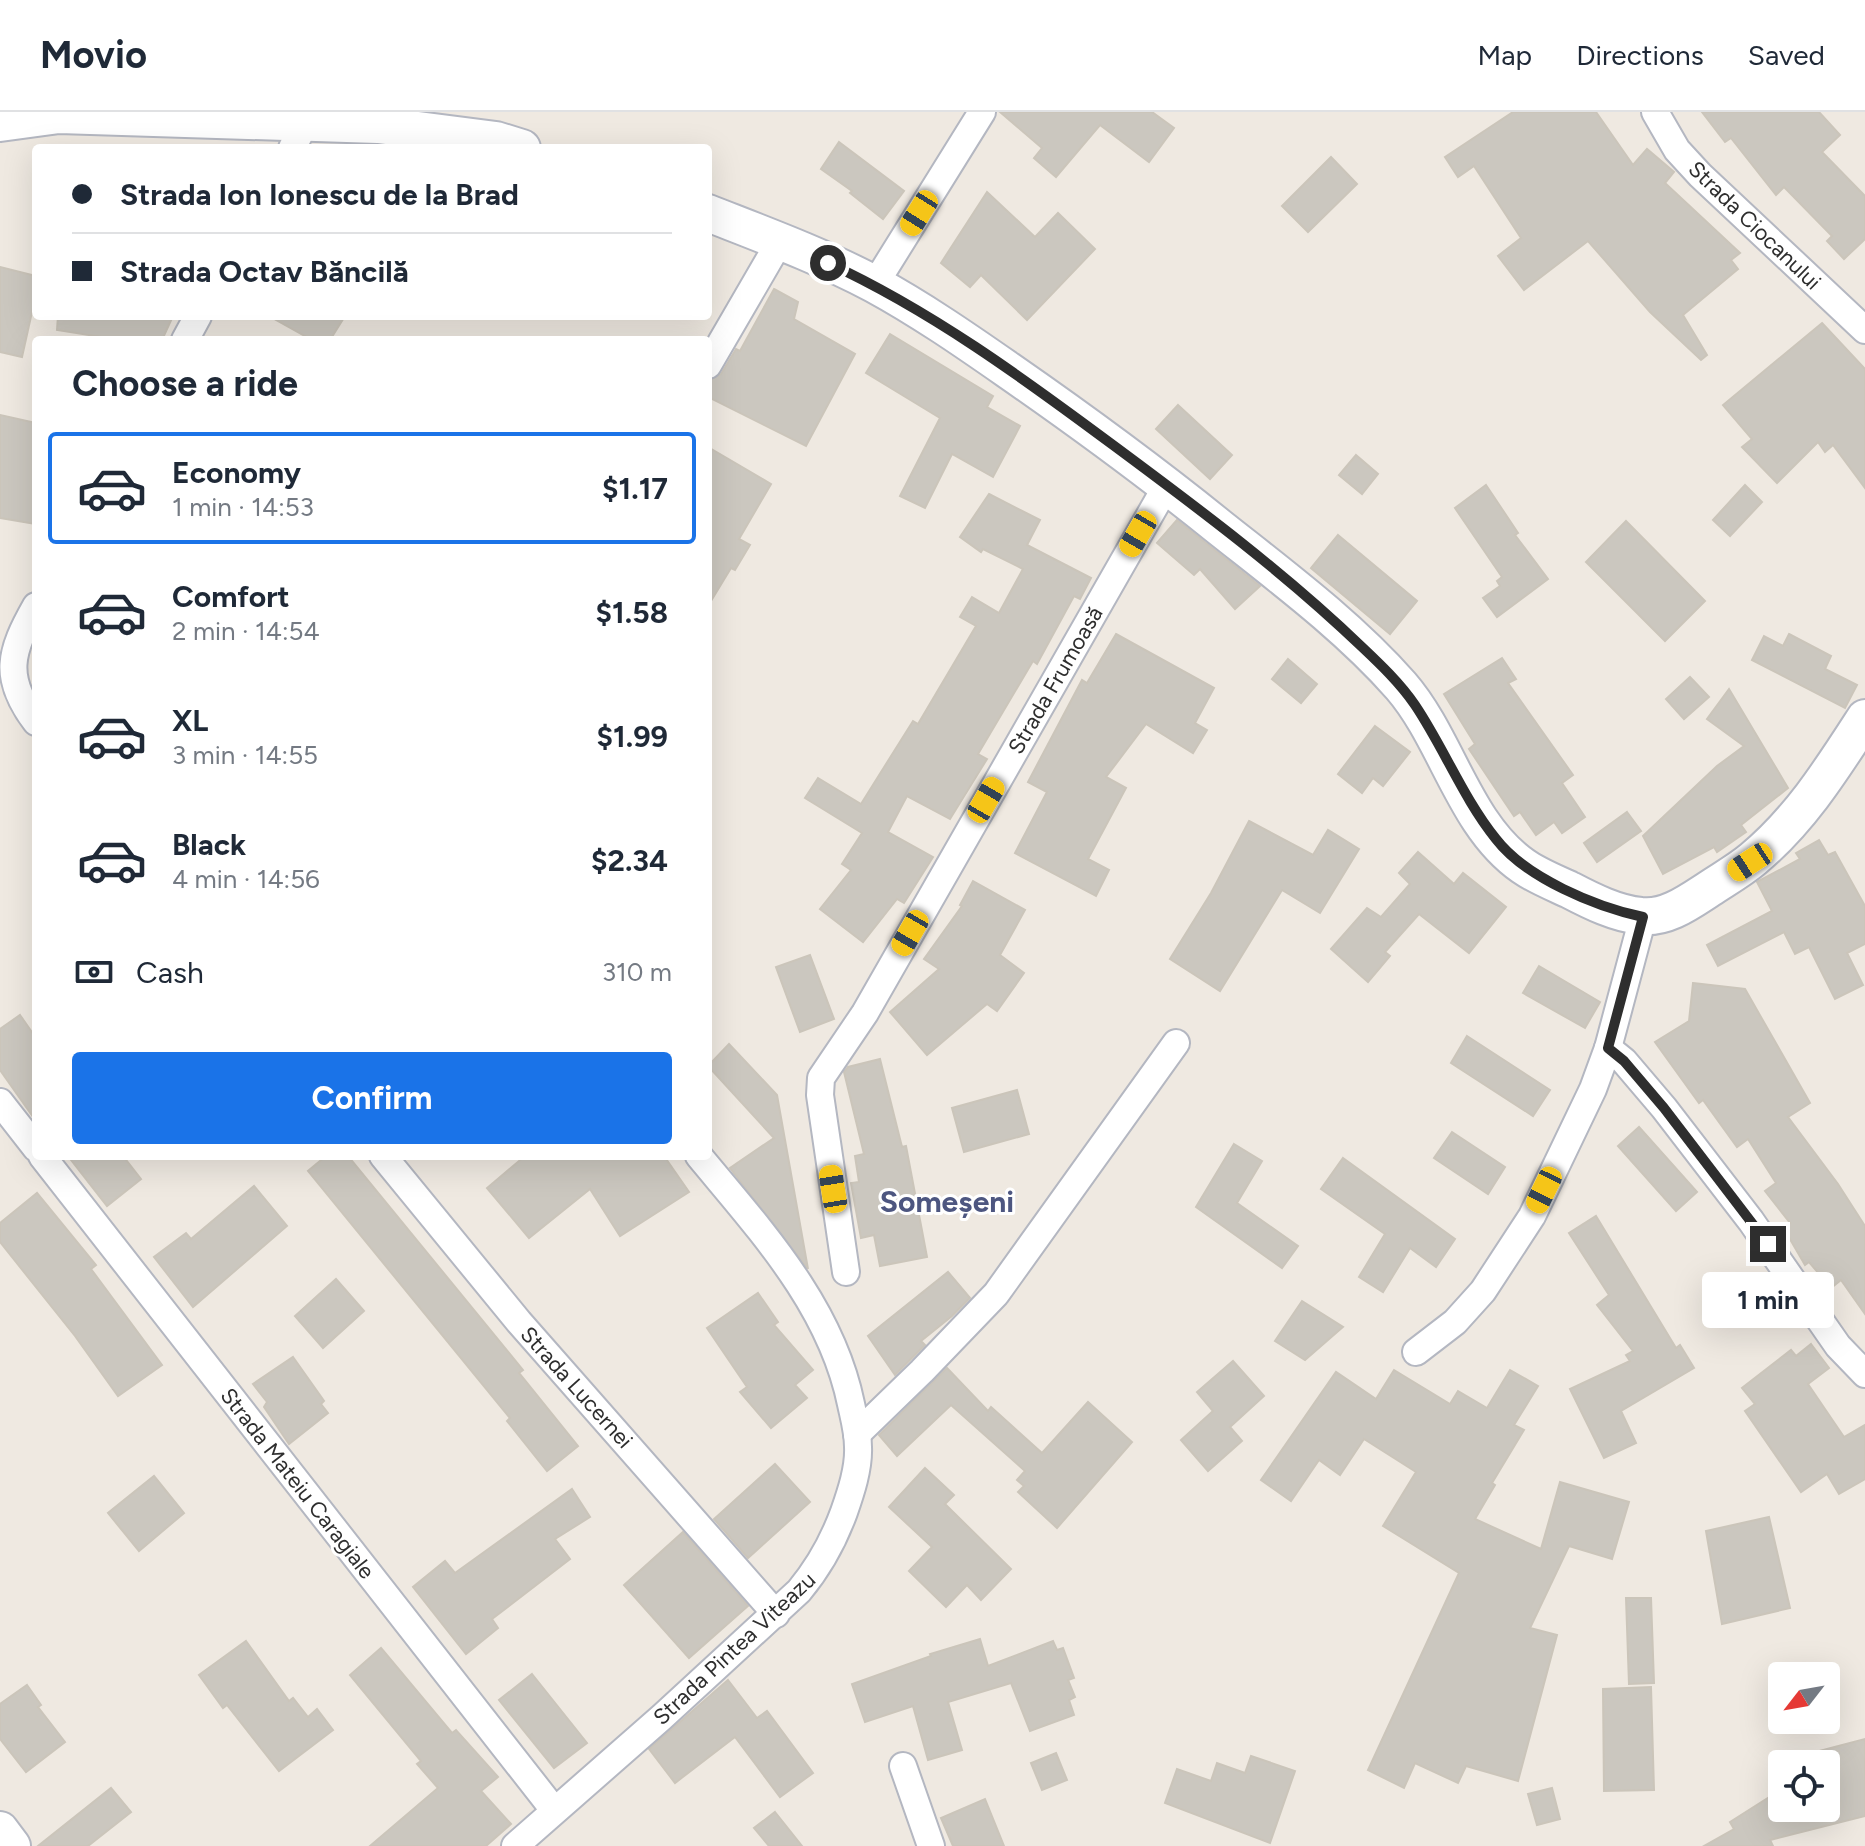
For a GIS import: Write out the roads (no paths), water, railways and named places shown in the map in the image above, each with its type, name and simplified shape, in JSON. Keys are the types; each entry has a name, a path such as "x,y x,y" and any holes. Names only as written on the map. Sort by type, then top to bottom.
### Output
{"street":[{"path":"875,284 982,112"},
{"name":"Strada Ciocanului","path":"1655,112 1677,150 1700,175 1865,330"},
{"path":"0,123 59,115 299,135 378,118 509,144"},
{"path":"712,215 875,284 1001,365 1167,485 1297,589 1362,646 1416,706 1470,802 1496,841 1523,866 1579,895 1620,912 1643,917 1685,905 1750,862 1793,821 1865,718"},
{"path":"712,358 780,241"},
{"name":"Strada Frumoasă","path":"846,1272 824,1134 821,1078 865,1013 1167,485"},
{"path":"32,613 18,639 13,662 15,684 23,705 32,717"},
{"path":"1416,1352 1455,1322 1483,1291 1506,1260 1546,1188 1593,1089 1608,1048 1643,917"},
{"path":"857,1434 996,1294 1176,1043"},
{"path":"1608,1048 1624,1061 1664,1108 1751,1221 1838,1346 1865,1374"},
{"path":"0,1102 32,1143"},
{"name":"Strada Mateiu Caragiale","path":"45,1160 554,1810"},
{"name":"Strada Lucernei","path":"386,1160 519,1322 776,1614"},
{"name":"Strada Pintea Viteazu","path":"515,1846 776,1614 817,1570 852,1490 859,1448 838,1357 818,1313 760,1231 702,1160"},
{"path":"903,1766 931,1846"},
{"path":"0,1830 12,1846"}],"district":[{"name":"Someșeni","path":"947,1202"}]}
